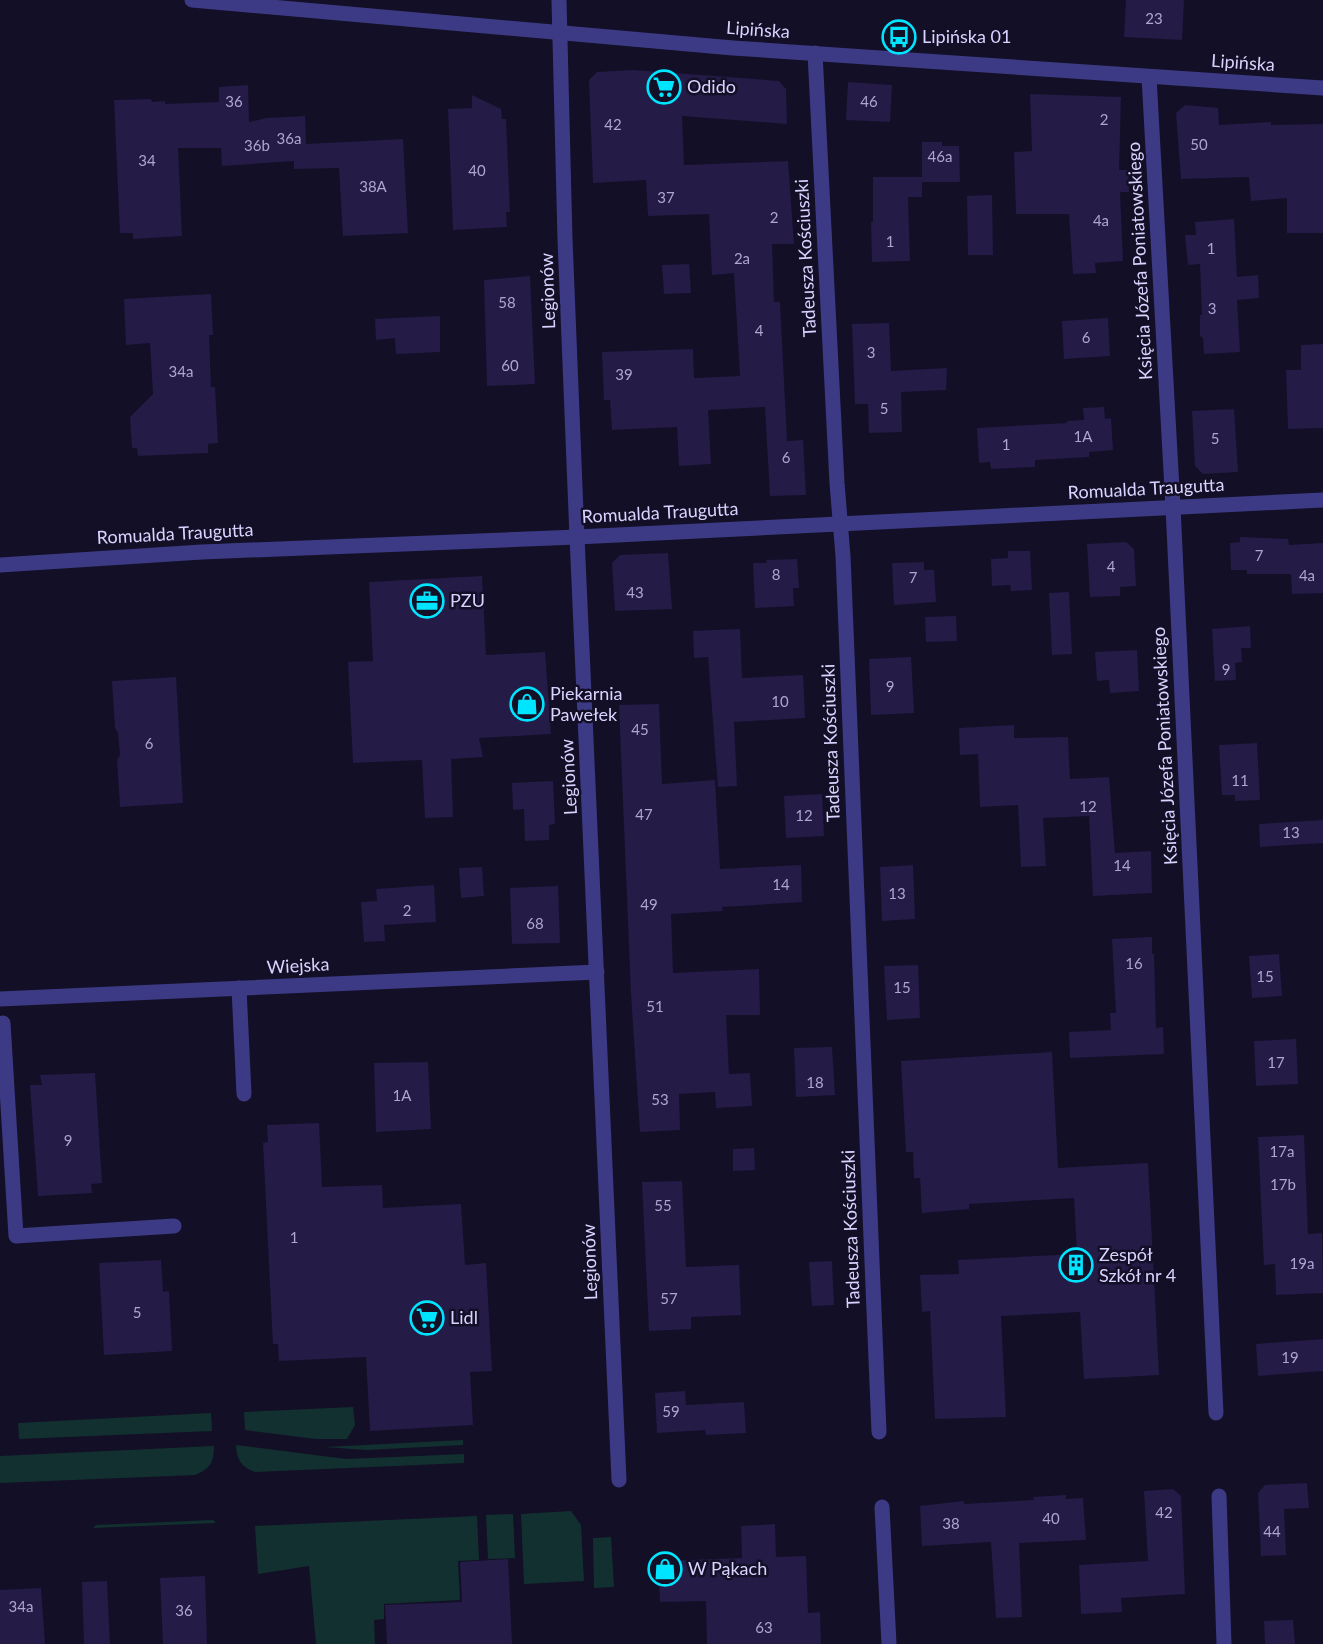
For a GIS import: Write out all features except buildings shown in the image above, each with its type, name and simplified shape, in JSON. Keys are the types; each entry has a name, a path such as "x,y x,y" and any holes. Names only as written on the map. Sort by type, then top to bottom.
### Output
{"street":[{"name":"Lipińska","path":"192,0 814,53 1323,88"},
{"name":"Legionów","path":"559,0 565,239 577,537 619,1480"},
{"name":"Tadeusza Kościuszki","path":"814,53 840,523 879,1432"},
{"name":"Księcia Józefa Poniatowskiego","path":"1149,77 1173,507 1216,1413"},
{"name":"Romualda Traugutta","path":"0,565 202,552 577,537 1323,500"},
{"name":"Wiejska","path":"0,999 597,972"},
{"path":"239,988 244,1094"},
{"path":"3,1023 16,1236 174,1226"},
{"path":"1219,1496 1224,1644"},
{"path":"882,1507 889,1644"}],"green space":[{"path":"353,1407 355,1425 347,1439 316,1439 245,1430 244,1412"},
{"path":"211,1413 212,1431 19,1439 18,1423"},
{"path":"463,1440 463,1445 366,1450 325,1447"},
{"path":"236,1445 346,1459 464,1454 464,1463 255,1472 246,1468 241,1462 237,1455"},
{"path":"214,1446 210,1464 195,1475 0,1483 0,1456"},
{"path":"571,1511 581,1525 584,1581 524,1584 521,1514"},
{"path":"513,1514 515,1558 488,1559 486,1515"},
{"path":"477,1516 479,1560 458,1561 460,1600 384,1604 384,1619 374,1620 375,1644 316,1644 309,1566 258,1574 255,1526"},
{"path":"213,1520 216,1523 93,1528 96,1525"},
{"path":"611,1537 614,1587 594,1588 593,1538"}],"place":[{"name":"Lipińska 01","path":"899,37"},
{"name":"Odido","path":"664,87"},
{"name":"PZU","path":"427,601"},
{"name":"Piekarnia Pawełek","path":"527,704"},
{"name":"Zespół Szkół nr 4","path":"1076,1265"},
{"name":"Lidl","path":"427,1318"},
{"name":"W Pąkach","path":"665,1569"}]}
